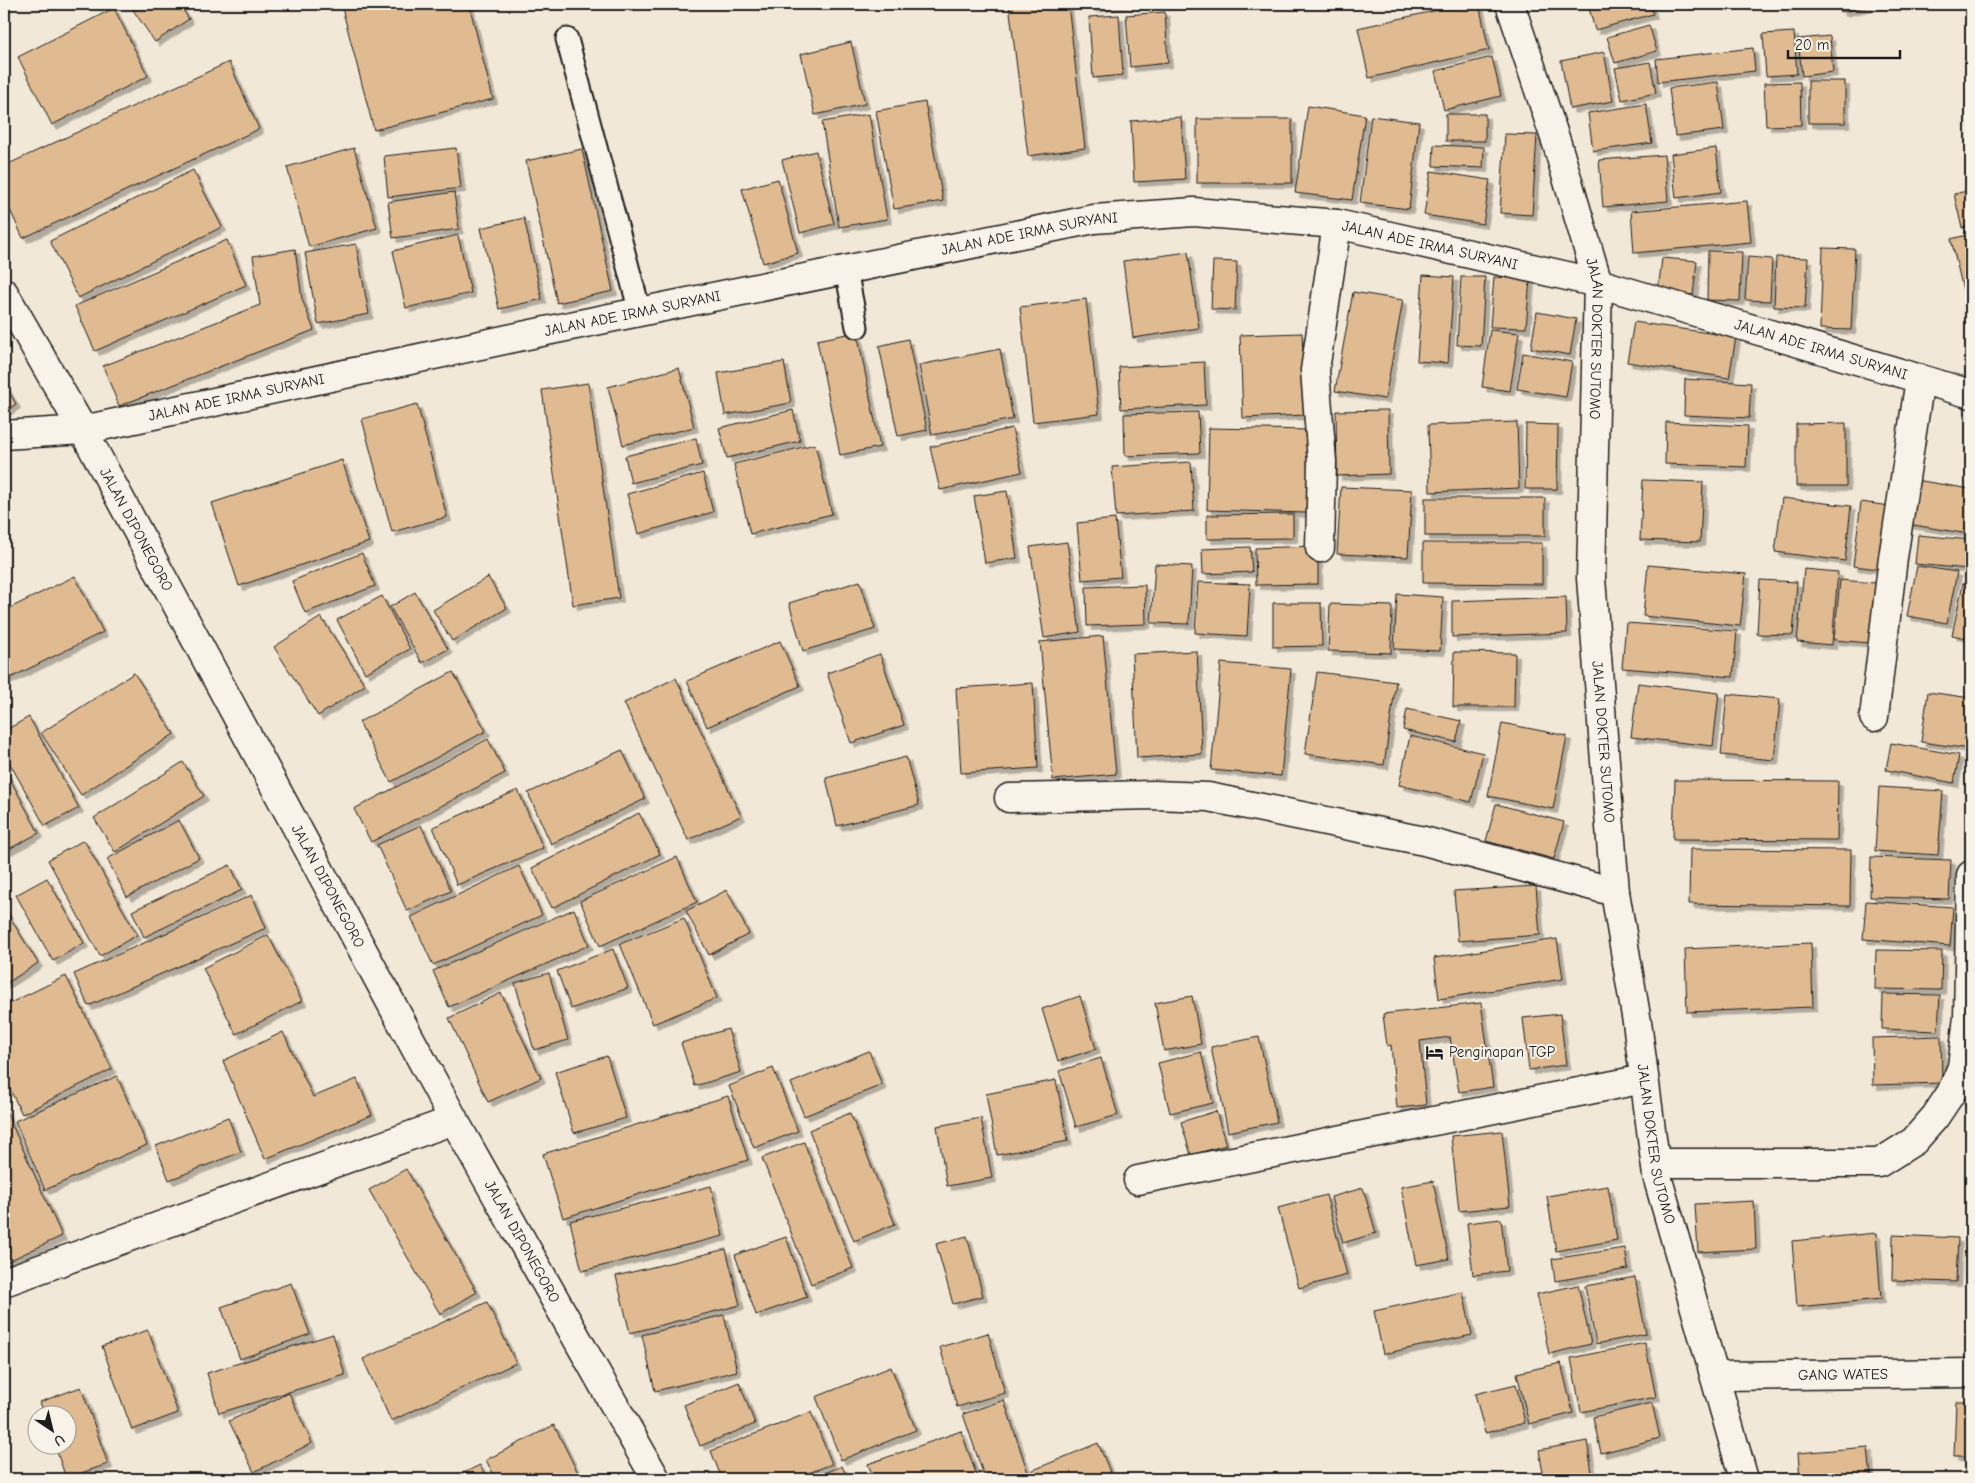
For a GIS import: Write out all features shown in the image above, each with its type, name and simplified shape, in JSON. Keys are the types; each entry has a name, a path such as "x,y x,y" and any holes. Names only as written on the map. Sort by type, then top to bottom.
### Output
{"street":[{"name":"JALAN DOKTER SUTOMO","path":"1510,4 1557,144 1598,283 1591,578 1615,892 1657,1163 1657,1176 1744,1479"},
{"name":"JALAN ADE IRMA SURYANI","path":"4,435 83,430 640,312 1094,219 1194,212 1337,224 1598,283 1971,394"},
{"path":"1320,548 1322,462 1314,370 1337,224"},
{"name":"JALAN DIPONEGORO","path":"4,293 83,430 454,1120 656,1479"},
{"path":"1874,717 1893,558 1920,379"},
{"path":"1009,798 1154,795 1208,798 1424,842 1615,892"},
{"path":"1657,1163 1879,1163 1914,1141 1935,1117 1951,1093 1962,1066 1970,1017 1971,874"},
{"path":"1138,1180 1644,1079"},
{"path":"4,1282 454,1120"},
{"name":"GANG WATES","path":"1715,1376 1971,1373"}],"lane":[{"path":"567,39 640,312"},
{"path":"846,270 857,327"}],"building":[{"path":"129,4 179,4 189,19 155,42"},
{"path":"341,4 469,4 493,99 374,130"},
{"path":"1009,4 1068,4 1085,148 1028,156"},
{"path":"1091,4 1129,4 1092,8"},
{"path":"1465,4 1479,4 1489,50 1369,78 1358,28"},
{"path":"1588,4 1650,4 1653,14 1595,30"},
{"path":"1839,4 1878,4 1841,12"},
{"path":"114,8 148,76 52,125 18,57"},
{"path":"1165,12 1168,63 1130,67 1126,15"},
{"path":"1119,15 1123,75 1093,78 1089,17"},
{"path":"1649,25 1657,51 1615,63 1607,37"},
{"path":"1794,32 1797,74 1766,76 1763,34"},
{"path":"1830,36 1833,72 1802,76 1798,39"},
{"path":"851,42 865,104 815,115 801,54"},
{"path":"1753,48 1755,71 1658,82 1656,59"},
{"path":"1604,52 1613,101 1570,109 1561,61"},
{"path":"1492,57 1501,96 1444,110 1435,71"},
{"path":"229,62 259,129 23,238 4,197 4,166"},
{"path":"1650,62 1656,93 1622,100 1615,68"},
{"path":"1808,81 1845,81 1845,123 1808,123"},
{"path":"1718,82 1724,130 1675,136 1669,88"},
{"path":"1800,82 1801,125 1766,126 1764,83"},
{"path":"925,102 943,201 894,209 876,111"},
{"path":"1646,104 1652,143 1593,151 1588,113"},
{"path":"1308,106 1365,115 1352,200 1295,193"},
{"path":"869,114 887,219 839,227 822,122"},
{"path":"1446,114 1485,114 1485,141 1446,141"},
{"path":"1371,116 1419,122 1409,209 1360,203"},
{"path":"1181,117 1185,179 1134,182 1131,121"},
{"path":"1197,119 1292,119 1292,183 1197,183"},
{"path":"1505,134 1537,135 1532,215 1500,213"},
{"path":"1434,145 1484,147 1483,168 1433,166"},
{"path":"354,148 377,228 309,247 287,167"},
{"path":"456,148 461,188 388,197 384,156"},
{"path":"1716,148 1721,192 1676,198 1671,154"},
{"path":"582,149 613,291 557,303 526,161"},
{"path":"816,151 834,224 800,233 782,160"},
{"path":"1664,155 1668,201 1603,207 1599,160"},
{"path":"193,170 222,227 78,298 50,241"},
{"path":"1431,171 1490,180 1483,224 1424,215"},
{"path":"778,179 798,253 763,263 742,189"},
{"path":"1971,190 1971,226 1962,228 1954,194"},
{"path":"454,192 459,229 393,238 388,202"},
{"path":"1747,201 1751,242 1634,253 1631,211"},
{"path":"524,218 542,299 499,309 481,228"},
{"path":"1971,234 1971,315 1969,315 1951,239"},
{"path":"458,235 471,293 406,308 393,251"},
{"path":"227,240 246,285 95,351 75,306"},
{"path":"356,244 369,314 318,324 305,253"},
{"path":"1823,248 1855,249 1851,330 1820,329"},
{"path":"295,249 302,299 314,330 119,406 103,366 260,305 253,256"},
{"path":"1708,251 1742,252 1740,301 1707,300"},
{"path":"1188,252 1199,328 1133,338 1123,261"},
{"path":"1748,257 1772,259 1770,301 1745,300"},
{"path":"1776,257 1808,258 1805,308 1774,307"},
{"path":"1662,258 1697,261 1693,295 1658,291"},
{"path":"1213,261 1237,262 1235,310 1211,309"},
{"path":"1423,275 1454,277 1448,363 1417,361"},
{"path":"1461,277 1485,277 1481,346 1457,345"},
{"path":"1494,277 1530,279 1526,328 1490,327"},
{"path":"1353,292 1403,300 1385,399 1335,391"},
{"path":"1086,299 1099,414 1033,422 1020,307"},
{"path":"1537,312 1576,319 1570,355 1531,348"},
{"path":"1634,322 1736,337 1729,378 1627,362"},
{"path":"1490,330 1519,333 1510,391 1482,387"},
{"path":"857,332 880,447 840,455 817,340"},
{"path":"1302,333 1306,415 1243,418 1240,335"},
{"path":"908,339 927,430 898,436 879,346"},
{"path":"1000,349 1013,419 932,435 919,365"},
{"path":"1523,353 1572,362 1566,397 1517,389"},
{"path":"784,362 791,403 725,415 718,373"},
{"path":"1204,362 1206,405 1121,409 1119,367"},
{"path":"679,368 694,427 623,445 608,387"},
{"path":"1685,379 1751,383 1749,418 1684,415"},
{"path":"4,383 16,404 4,412"},
{"path":"588,383 619,598 573,605 542,390"},
{"path":"417,404 447,517 392,532 362,419"},
{"path":"793,410 800,441 727,458 719,428"},
{"path":"1388,410 1389,474 1337,476 1336,411"},
{"path":"1198,412 1200,453 1125,456 1124,414"},
{"path":"1517,422 1519,488 1430,492 1428,425"},
{"path":"1666,422 1748,426 1746,467 1665,464"},
{"path":"1846,423 1846,486 1796,486 1796,424"},
{"path":"1526,424 1558,425 1557,489 1525,489"},
{"path":"1012,428 1022,472 940,490 930,447"},
{"path":"1209,428 1310,430 1307,513 1207,510"},
{"path":"696,438 702,465 631,483 625,456"},
{"path":"815,444 832,514 750,534 734,464"},
{"path":"342,460 369,542 239,586 212,503"},
{"path":"1191,462 1194,511 1116,516 1112,467"},
{"path":"703,473 713,512 638,534 627,494"},
{"path":"1643,480 1703,482 1700,542 1640,540"},
{"path":"1915,480 1971,489 1969,534 1907,524"},
{"path":"1341,487 1412,490 1408,557 1337,554"},
{"path":"1007,491 1017,558 985,563 974,496"},
{"path":"1425,498 1545,498 1545,536 1425,536"},
{"path":"1782,498 1851,506 1845,561 1775,552"},
{"path":"1861,502 1897,507 1888,570 1853,566"},
{"path":"1293,514 1293,538 1207,539 1207,515"},
{"path":"1115,519 1121,577 1082,580 1077,523"},
{"path":"1918,535 1971,540 1968,569 1915,564"},
{"path":"1067,542 1080,632 1044,638 1030,547"},
{"path":"1423,543 1542,543 1542,584 1423,583"},
{"path":"1318,546 1318,584 1256,585 1255,548"},
{"path":"1250,547 1252,572 1203,574 1202,549"},
{"path":"362,553 375,586 305,613 292,581"},
{"path":"1155,564 1192,566 1189,624 1151,623"},
{"path":"1648,565 1746,574 1740,626 1643,616"},
{"path":"1917,566 1957,572 1947,623 1907,616"},
{"path":"1804,569 1838,572 1832,645 1797,642"},
{"path":"75,576 103,632 4,681 4,611"},
{"path":"488,577 507,608 452,641 433,610"},
{"path":"1760,580 1797,582 1793,635 1757,634"},
{"path":"1840,580 1888,584 1882,644 1834,640"},
{"path":"860,581 875,629 803,651 789,603"},
{"path":"1198,582 1250,584 1247,636 1195,633"},
{"path":"1963,583 1971,585 1971,639 1952,635"},
{"path":"1145,585 1146,624 1087,626 1086,587"},
{"path":"415,592 448,649 422,663 390,607"},
{"path":"1397,594 1443,597 1440,651 1394,649"},
{"path":"382,596 410,649 365,673 337,620"},
{"path":"1566,597 1567,633 1452,637 1452,601"},
{"path":"1273,603 1321,603 1322,646 1273,647"},
{"path":"1330,604 1392,606 1391,653 1328,651"},
{"path":"321,617 365,685 318,716 274,647"},
{"path":"1626,623 1737,631 1733,677 1622,668"},
{"path":"1103,636 1116,774 1053,780 1040,642"},
{"path":"780,641 800,686 707,727 687,681"},
{"path":"1197,651 1202,754 1137,758 1132,654"},
{"path":"1454,652 1515,653 1514,707 1453,707"},
{"path":"880,654 904,725 851,743 827,673"},
{"path":"1221,663 1291,669 1281,776 1211,770"},
{"path":"453,672 486,731 391,782 359,722"},
{"path":"1317,672 1396,682 1384,765 1305,754"},
{"path":"134,673 174,734 81,795 41,733"},
{"path":"676,678 741,816 688,840 624,703"},
{"path":"1033,683 1038,768 961,773 956,688"},
{"path":"1638,683 1719,693 1713,746 1631,737"},
{"path":"1928,692 1971,698 1971,749 1921,742"},
{"path":"1727,694 1780,699 1774,760 1721,755"},
{"path":"1407,709 1461,721 1456,742 1403,730"},
{"path":"29,717 79,808 45,826 4,753 4,731"},
{"path":"1502,723 1567,736 1553,809 1488,796"},
{"path":"1410,736 1483,753 1471,802 1399,785"},
{"path":"488,739 505,773 371,842 354,809"},
{"path":"1891,743 1959,755 1954,783 1886,770"},
{"path":"622,750 645,799 551,844 528,793"},
{"path":"906,757 919,805 837,826 826,778"},
{"path":"183,762 204,796 115,852 94,818"},
{"path":"4,768 39,833 7,850 4,843"},
{"path":"1675,780 1838,781 1837,840 1673,839"},
{"path":"1879,787 1943,791 1938,855 1875,851"},
{"path":"518,790 543,848 457,885 433,827"},
{"path":"1496,804 1564,822 1554,859 1486,841"},
{"path":"639,813 660,854 552,908 532,868"},
{"path":"179,820 199,858 127,897 107,859"},
{"path":"421,825 451,891 407,911 377,845"},
{"path":"84,840 137,935 100,956 48,860"},
{"path":"1690,849 1851,850 1850,906 1689,904"},
{"path":"677,857 697,902 600,946 580,901"},
{"path":"1871,857 1951,860 1949,899 1870,897"},
{"path":"230,865 242,890 144,937 132,911"},
{"path":"519,866 542,915 433,965 411,917"},
{"path":"47,878 84,943 53,961 16,895"},
{"path":"1536,886 1540,935 1458,941 1454,891"},
{"path":"727,890 749,934 709,955 686,911"},
{"path":"252,895 266,928 88,1006 74,974"},
{"path":"1866,901 1953,907 1950,946 1863,939"},
{"path":"4,908 38,963 4,985"},
{"path":"574,909 589,945 449,1007 433,971"},
{"path":"684,918 717,998 653,1024 620,944"},
{"path":"268,935 302,1001 236,1034 203,968"},
{"path":"1557,939 1563,979 1439,999 1434,958"},
{"path":"1811,943 1813,1007 1687,1012 1685,949"},
{"path":"613,949 628,988 571,1009 557,971"},
{"path":"1876,950 1942,951 1941,990 1875,989"},
{"path":"549,973 568,1040 534,1050 515,983"},
{"path":"66,976 112,1069 22,1114 4,1077 4,1006"},
{"path":"501,993 541,1078 488,1102 449,1018"},
{"path":"1883,994 1940,995 1938,1031 1882,1029"},
{"path":"1080,996 1096,1049 1058,1061 1042,1009"},
{"path":"1192,996 1201,1044 1164,1051 1155,1003"},
{"path":"1481,1003 1493,1087 1459,1092 1450,1037 1420,1041 1426,1105 1397,1108 1391,1045 1387,1046 1383,1014"},
{"path":"1560,1014 1566,1065 1529,1070 1523,1018"},
{"path":"728,1029 741,1072 695,1086 681,1043"},
{"path":"283,1032 313,1097 357,1079 372,1115 265,1159 223,1061"},
{"path":"1941,1036 1942,1083 1873,1085 1872,1038"},
{"path":"1259,1037 1277,1122 1228,1132 1211,1047"},
{"path":"869,1051 882,1085 804,1116 791,1083"},
{"path":"1201,1052 1213,1103 1170,1113 1158,1063"},
{"path":"607,1056 626,1118 574,1133 555,1072"},
{"path":"1101,1058 1118,1115 1076,1127 1059,1071"},
{"path":"773,1068 798,1131 754,1148 729,1086"},
{"path":"117,1076 147,1145 45,1190 15,1121"},
{"path":"1056,1080 1068,1141 997,1155 986,1094"},
{"path":"728,1096 748,1160 563,1218 543,1154"},
{"path":"4,1107 62,1236 4,1263"},
{"path":"1216,1111 1226,1145 1191,1155 1181,1122"},
{"path":"850,1113 895,1224 854,1241 809,1130"},
{"path":"228,1117 241,1152 169,1180 156,1146"},
{"path":"981,1118 992,1178 947,1186 937,1126"},
{"path":"1502,1131 1510,1206 1459,1211 1451,1136"},
{"path":"804,1142 853,1268 811,1284 762,1158"},
{"path":"406,1169 477,1292 440,1314 369,1190"},
{"path":"1433,1181 1449,1259 1416,1265 1401,1187"},
{"path":"711,1186 723,1236 582,1271 570,1221"},
{"path":"1608,1186 1617,1240 1556,1251 1547,1196"},
{"path":"1363,1188 1376,1233 1343,1243 1331,1197"},
{"path":"1326,1195 1347,1275 1299,1288 1278,1208"},
{"path":"1754,1201 1756,1249 1698,1252 1695,1204"},
{"path":"1501,1219 1507,1271 1473,1275 1467,1223"},
{"path":"1876,1233 1881,1299 1797,1307 1792,1241"},
{"path":"1893,1235 1958,1238 1956,1282 1892,1280"},
{"path":"967,1236 983,1296 953,1304 936,1244"},
{"path":"786,1237 807,1297 756,1315 735,1255"},
{"path":"1625,1248 1628,1269 1555,1281 1552,1259"},
{"path":"726,1249 740,1305 630,1333 616,1276"},
{"path":"1635,1277 1646,1334 1596,1344 1585,1286"},
{"path":"291,1283 310,1334 240,1359 221,1307"},
{"path":"1578,1285 1591,1344 1549,1354 1537,1294"},
{"path":"1463,1292 1472,1335 1383,1354 1374,1311"},
{"path":"487,1302 516,1363 391,1421 363,1359"},
{"path":"724,1315 737,1371 655,1391 642,1335"},
{"path":"148,1330 178,1413 132,1430 102,1346"},
{"path":"988,1333 1005,1393 957,1407 940,1347"},
{"path":"333,1334 345,1375 219,1413 207,1373"},
{"path":"1645,1343 1656,1397 1581,1412 1571,1358"},
{"path":"1561,1363 1573,1413 1529,1424 1517,1373"},
{"path":"891,1367 916,1430 841,1460 816,1397"},
{"path":"739,1382 755,1424 700,1446 684,1405"},
{"path":"1516,1384 1525,1423 1485,1433 1475,1394"},
{"path":"81,1387 108,1464 66,1478 58,1456 78,1456 78,1406 41,1406 40,1402"},
{"path":"289,1393 312,1443 254,1472 229,1421"},
{"path":"1004,1400 1030,1479 985,1479 963,1414"},
{"path":"1956,1402 1971,1402 1971,1456 1954,1456"},
{"path":"1652,1403 1660,1438 1601,1453 1593,1417"},
{"path":"811,1412 832,1464 793,1479 722,1479 711,1451"},
{"path":"554,1425 580,1477 576,1479 496,1479 486,1460"},
{"path":"961,1431 978,1479 874,1479 868,1464"},
{"path":"1587,1441 1593,1479 1544,1479 1539,1450"},
{"path":"1098,1443 1113,1479 1035,1479 1031,1471"},
{"path":"1868,1447 1871,1479 1800,1479 1798,1453"},
{"path":"480,1465 487,1479 451,1479"},
{"path":"842,1466 848,1479 811,1479"},
{"path":"220,1473 223,1479 199,1479"}],"place":[{"name":"Penginapan TGP","path":"1435,1052"}]}
